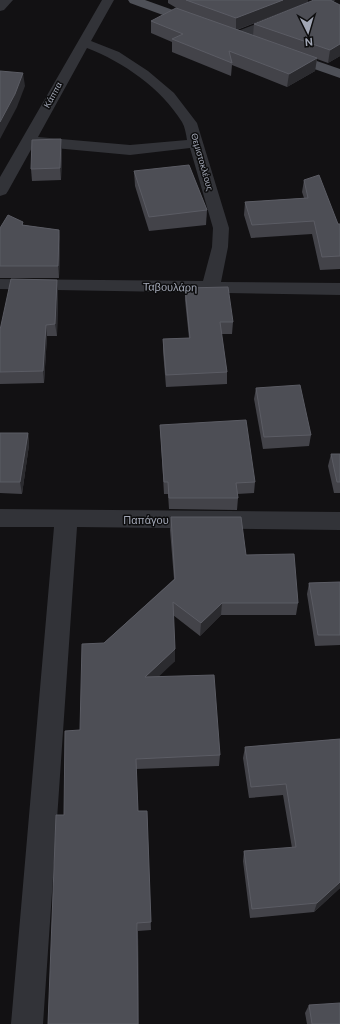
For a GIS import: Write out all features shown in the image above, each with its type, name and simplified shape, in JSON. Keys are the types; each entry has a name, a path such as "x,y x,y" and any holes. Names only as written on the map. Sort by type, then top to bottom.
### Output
{"main road":[{"path":"134,0 206,26"},
{"path":"221,31 250,42"},
{"path":"273,50 340,74"}],"street":[{"path":"0,7 7,0"},
{"name":"Κάππα","path":"0,191 108,0"},
{"path":"235,36 329,0"},
{"name":"Θεμιστοκλέους","path":"83,42 110,52 138,70 181,109 190,123 221,228 220,247 211,288"},
{"path":"28,141 130,150 197,143"},
{"name":"Ταβουλάρη","path":"0,284 340,289"},
{"name":"Παπάγου","path":"0,518 340,521"},
{"path":"27,1024 66,519"}],"building":[{"path":"186,0 283,0 236,18"},
{"path":"314,0 330,0 340,5 340,44 330,50 254,24"},
{"path":"176,8 317,58 289,74 229,51 232,63 172,39 183,34 151,21"},
{"path":"0,71 23,73 15,94 0,122"},
{"path":"61,139 60,168 31,169 32,140"},
{"path":"189,165 207,210 149,217 134,171"},
{"path":"319,175 338,224 340,224 340,256 322,257 314,221 252,225 245,202 308,198 304,180"},
{"path":"8,215 23,222 22,225 59,230 58,266 0,266 0,228"},
{"path":"11,279 57,280 55,324 46,325 43,371 0,372 0,330"},
{"path":"228,287 233,322 220,322 227,372 166,375 163,339 190,338 185,288"},
{"path":"300,385 311,435 264,437 256,388"},
{"path":"246,420 255,482 236,483 238,498 169,498 168,482 164,482 160,425"},
{"path":"0,433 28,433 20,482 0,482"},
{"path":"331,454 340,454 340,482 337,482"},
{"path":"171,517 241,517 246,555 294,554 298,603 222,603 201,623 173,602 175,649 145,677 214,675 220,755 136,759 138,811 147,811 151,922 137,923 138,1024 48,1024 56,815 64,815 65,731 80,730 82,644 104,643 175,579"},
{"path":"340,582 340,635 318,635 309,583"},
{"path":"340,739 340,882 317,903 252,909 244,851 296,847 286,784 251,787 245,747"},
{"path":"340,1003 340,1024 312,1024 309,1005"}]}
